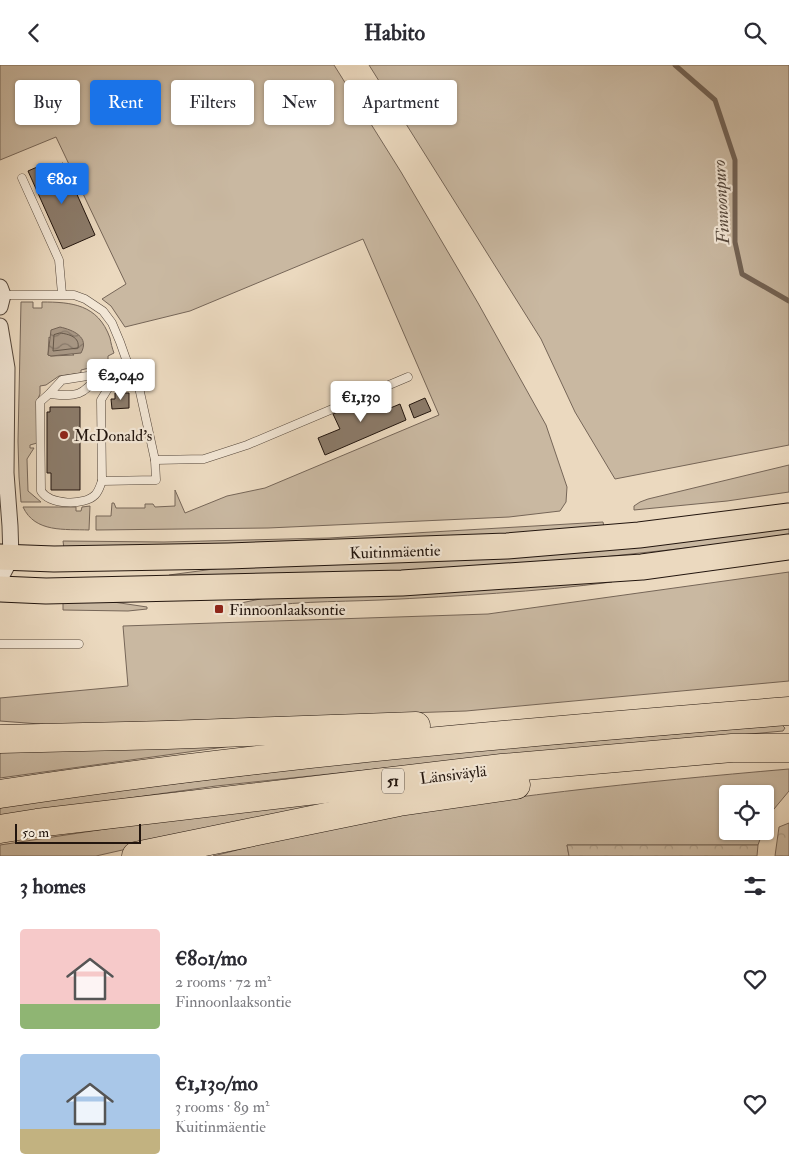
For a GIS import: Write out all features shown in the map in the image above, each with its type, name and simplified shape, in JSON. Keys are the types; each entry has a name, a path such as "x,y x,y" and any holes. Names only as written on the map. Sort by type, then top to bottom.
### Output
{"highway":[{"name":"Länsiväylä","path":"0,794 366,748 789,711"},
{"path":"0,739 367,728 482,723 558,716 619,725"},
{"name":"Länsiväylä","path":"0,829 36,823 511,767 732,748 788,748"},
{"path":"136,856 399,801 628,771 742,762 788,748"}],"main road":[{"name":"Kuitinmäentie","path":"4,565 54,559 402,551 507,546 639,535 789,516"},
{"name":"Kuitinmäentie","path":"0,589 56,591 402,583 642,567 789,547"}],"street":[{"path":"0,326 7,368 6,460 10,526 4,565"}],"lane":[{"path":"22,178 59,260 62,294"},
{"path":"1,296 74,295 85,299 103,311 112,323 138,383 155,460 156,480 102,481"},
{"path":"120,369 62,380 40,402 41,491 43,495 53,500 84,501 98,492 102,481 101,400 120,369 126,359"},
{"path":"49,394 82,393 87,390 100,374"},
{"path":"155,460 204,459 239,448 408,377"},
{"path":"0,644 79,644"}],"green space":[{"path":"0,65 334,65 344,81 344,125 372,125 401,172 478,303 546,425 567,487 566,502 560,511 509,517 268,528 96,530 96,516 111,516 112,503 114,503 116,508 145,508 145,504 153,504 155,507 175,506 175,490 185,513 227,496 265,488 439,415 363,239 190,311 125,327 111,306 102,299 126,284 56,137 0,160"},
{"path":"369,65 789,65 789,445 615,479 575,412 541,339 407,125 457,125 457,80 378,80"},
{"path":"21,302 33,302 33,308 42,308 42,302 73,304 82,307 98,318 105,327 114,353 108,356 108,364 98,369 97,366 81,370 81,373 59,376 46,385 40,386 40,394 37,401 37,443 30,445 30,448 34,448 27,459 28,491 41,502 21,502 18,441","holes":["49,337 74,355 48,355"]},
{"path":"789,465 789,492 727,501 634,510 634,506 648,499"},
{"path":"90,506 89,530 51,528 35,521 23,507 76,507 76,511 81,511 82,507"},
{"path":"603,522 604,527 421,540 64,549 63,541 164,542 329,538"},
{"path":"789,526 789,537 575,560 410,572 170,579 169,575 229,567"},
{"path":"789,572 789,681 466,711 53,725 0,721 0,698 128,686 123,626 488,614"},
{"path":"612,578 612,582 525,591 293,603 240,610 241,603 265,598"},
{"path":"63,600 100,600 147,607 147,609 128,611 63,610"},
{"path":"782,725 785,728 783,731 414,765 216,786 0,816 0,806 389,758"},
{"path":"232,746 0,778 0,747"},
{"path":"789,769 789,791 774,809 774,785 719,785 719,840 760,840 758,845 567,845 569,856 213,856 326,828 397,815 508,798 677,779"},
{"path":"342,800 96,856 0,856 0,845 151,822"},
{"path":"789,823 789,856 775,856 779,827"},
{"path":"567,845 758,845 757,856 569,856"}],"water":[{"path":"60,327 79,335 83,343 81,353 48,355 51,330"}],"building":[{"path":"63,163 95,235 63,249 28,171 44,164 46,170"},
{"path":"115,393 129,393 129,408 112,409 111,399 115,399"},
{"path":"382,394 388,409 400,404 406,420 325,455 318,438 340,429 333,414"},
{"path":"425,398 431,411 414,418 409,405"},
{"name":"McDonald's","path":"50,407 80,407 80,490 51,490 51,473 47,473 47,412 50,412"}],"waterway":[{"name":"Finnoonpuro","path":"675,65 715,100 735,160 735,242 742,274 789,301"}],"place":[{"name":"McDonald's","path":"64,435"},
{"name":"Finnoonlaaksontie","path":"219,609"}]}
